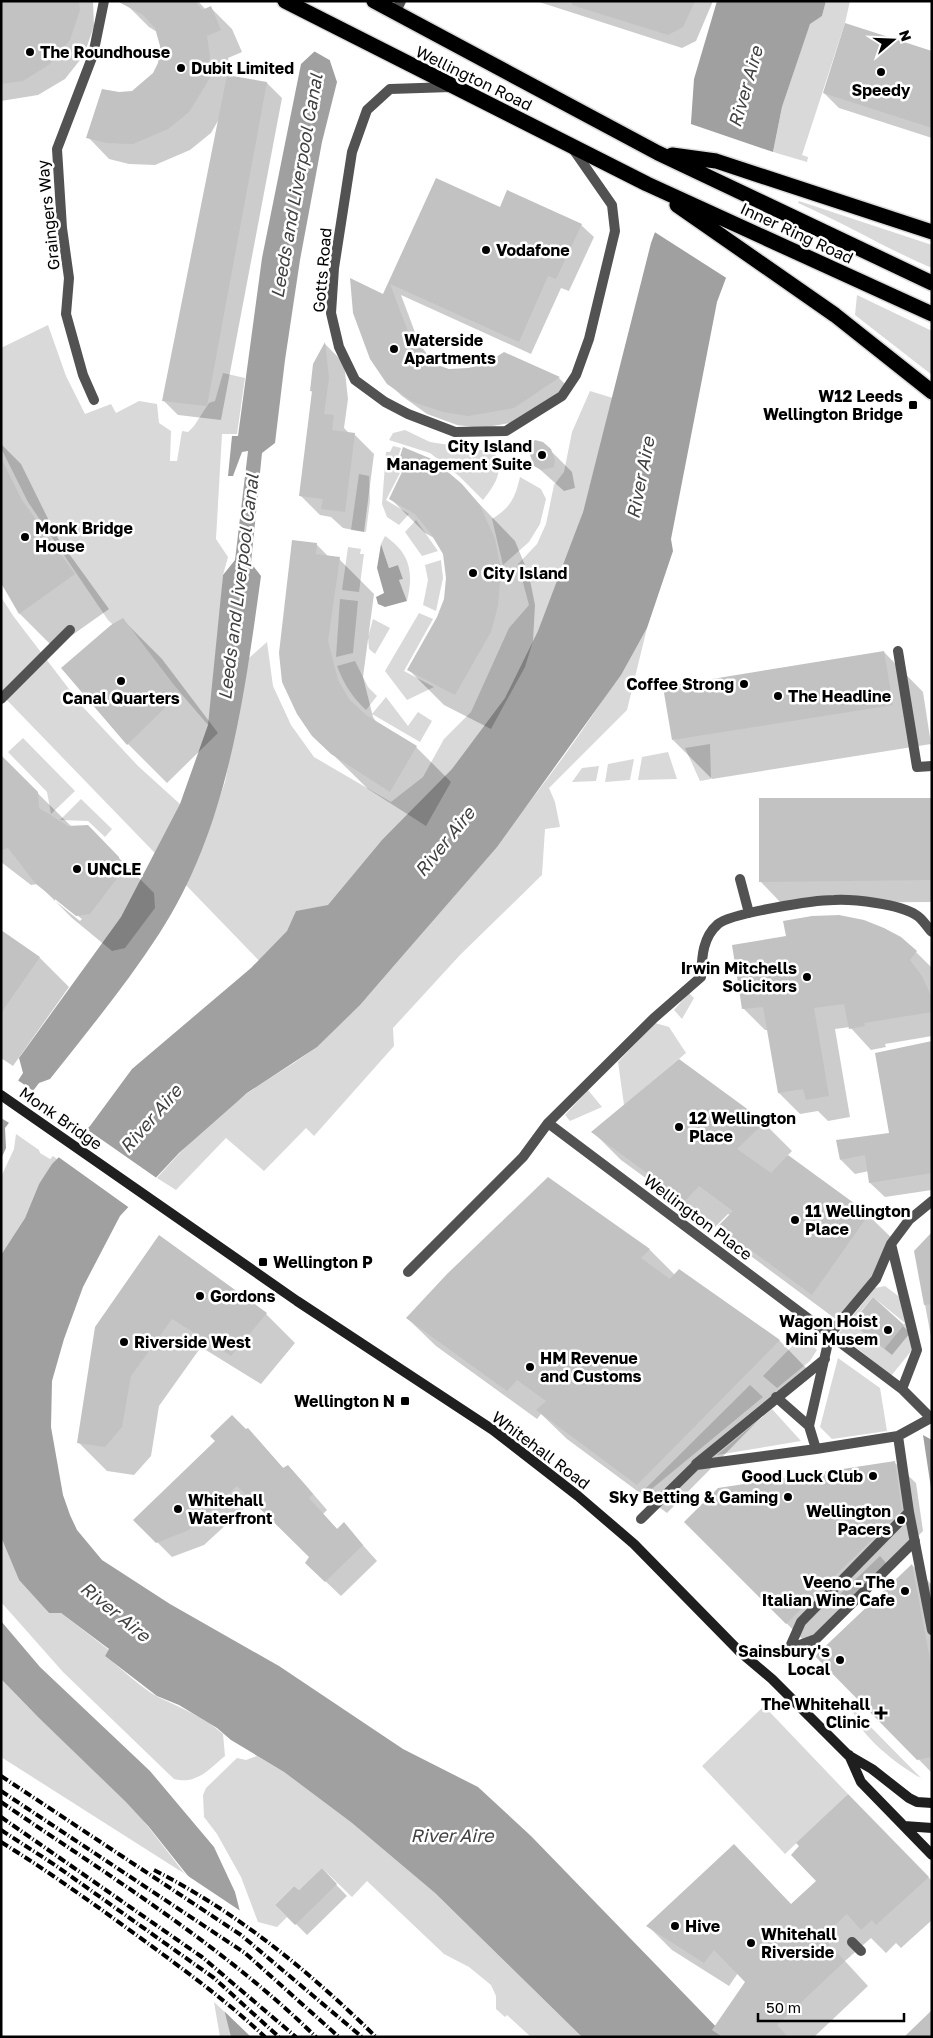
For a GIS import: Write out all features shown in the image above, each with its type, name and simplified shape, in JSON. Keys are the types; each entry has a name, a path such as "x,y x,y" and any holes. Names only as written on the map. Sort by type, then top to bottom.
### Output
{"highway":[{"name":"Wellington Road","path":"374,1 399,6 658,153"},
{"name":"Wellington Road","path":"286,2 647,184"},
{"path":"658,153 716,161 932,232"},
{"name":"Inner Ring Road","path":"658,153 932,283"},
{"path":"647,184 835,315 932,392"},
{"name":"Inner Ring Road","path":"647,184 932,314"}],"street":[{"name":"Graingers Way","path":"94,400 83,375 66,314 69,278 62,228 57,149 93,54 104,1"},
{"name":"Gotts Road","path":"452,87 390,89 367,110 352,152 334,268 331,313 339,347 355,380 385,402 408,414 455,432 506,431 562,396 576,375 589,339 615,231 612,205 570,145"},
{"path":"1,698 70,630"},
{"path":"898,651 917,766 932,766"},
{"path":"740,879 749,913"},
{"path":"408,1272 523,1157 548,1123 654,1018 702,977 702,953 708,937 719,923 749,913 834,900 882,904 916,915 932,932"},
{"name":"Monk Bridge","path":"1,1094 176,1218"},
{"name":"Wellington Place","path":"548,1123 902,1389 931,1418 898,1436 696,1465"},
{"path":"816,1449 809,1426 830,1334 876,1279 891,1244 909,1220 932,1201"},
{"name":"Whitehall Road","path":"176,1218 297,1301 493,1430 578,1496 634,1544 740,1652 772,1679 848,1754 872,1769 902,1794 917,1802 932,1803"},
{"path":"891,1244 917,1350 902,1389"},
{"path":"641,1519 696,1465 776,1397 825,1359"},
{"path":"776,1397 809,1426"},
{"path":"898,1436 932,1630"},
{"path":"910,1512 801,1622 789,1649 816,1639 915,1541"},
{"name":"Whitehall Road","path":"848,1754 861,1782 932,1855"},
{"path":"904,1826 932,1828"},
{"path":"852,1942 861,1951"}],"shaded area":[{"path":"826,1 850,1 845,23 802,155 808,157 807,162 773,152 782,107 810,23 822,16"},
{"path":"799,201 932,245 932,268 798,203"},
{"path":"857,295 932,331 932,375 855,315"},
{"path":"48,325 66,376 85,414 111,404 116,413 139,401 157,404 159,423 171,431 170,461 177,461 182,431 188,432 209,403 215,401 223,373 245,378 237,434 222,434 216,539 228,557 223,575 215,696 208,725 172,683 108,620 28,502 1,448 1,348"},
{"path":"590,391 613,398 583,512 541,630 366,998 442,910 551,774 617,678 647,628 627,710 549,788 555,802 560,827 545,829 542,875 460,955 393,1028 394,1046 314,1136 306,1128 264,1171 226,1138 176,1190 157,1178 189,1143 237,1101 301,1058 330,1034 1,694 1,597 82,706 138,766 208,832 225,782 249,658 267,642 273,686 291,725 314,757 391,802 423,777 444,739 471,712 509,628 529,605 518,564 537,544 546,524 554,485 564,472 572,432"},
{"path":"405,430 430,442 494,452 499,465 499,472 495,483 483,500 459,476 430,453 389,440 393,433"},
{"path":"393,446 401,448 394,469 400,473 386,500 409,514 399,525 387,517 382,504 386,452 390,452"},
{"path":"359,474 369,476 370,501 366,532 351,530"},
{"path":"520,477 541,489 546,499 540,524 529,542 503,565 492,519 508,506 516,491"},
{"path":"416,520 438,551 422,556 405,532"},
{"path":"385,536 400,549 408,564 410,581 407,601 399,580 403,579 398,565 389,568 381,544"},
{"path":"348,547 361,549 360,554 364,554 359,592 342,590"},
{"path":"441,560 443,578 436,611 423,605 428,580 425,565"},
{"path":"340,599 358,601 353,653 336,657"},
{"path":"419,613 433,619 404,671 434,687 407,700 385,671"},
{"path":"373,619 390,628 375,654 369,649 368,637"},
{"path":"355,661 368,687 377,696 366,710 349,690 337,666"},
{"path":"386,697 408,726 418,712 432,721 420,742 372,714"},
{"path":"23,738 75,791 51,814 47,792 8,752"},
{"path":"710,744 711,779 700,781 685,748"},
{"path":"668,752 677,779 638,780 642,757"},
{"path":"634,759 630,780 605,782 608,764"},
{"path":"599,766 596,781 572,782 582,768"},
{"path":"81,799 112,829 105,837 88,821 60,820"},
{"path":"689,993 694,998 682,1019 674,1010"},
{"path":"655,1023 669,1027 686,1053 624,1105 618,1062"},
{"path":"588,1090 602,1107 570,1121 565,1115"},
{"path":"16,1134 39,1150 40,1153 50,1159 53,1156 57,1159 39,1184 25,1218 1,1255 1,1177 14,1149"},
{"path":"885,1286 901,1298 912,1350 891,1376 839,1333 875,1288","holes":["873,1297 905,1323 884,1349 852,1322"]},
{"path":"802,1336 817,1350 810,1361 777,1388 763,1376"},
{"path":"838,1358 880,1388 887,1431 832,1439 820,1427"},
{"path":"750,1385 763,1397 648,1492 645,1489"},
{"path":"772,1409 801,1441 717,1455"},
{"path":"1,1537 19,1580 49,1613 61,1613 109,1650 105,1656 151,1693 192,1713 216,1728 223,1734 225,1756 208,1771 196,1778 189,1780 174,1779 63,1672 1,1602"},
{"path":"880,1556 887,1564 844,1606 836,1598"},
{"path":"1,1679 127,1802 185,1874 1,1757"},
{"path":"764,1706 848,1794 785,1854 702,1766"},
{"path":"853,1709 921,1778 891,1758 870,1738 856,1718"},
{"path":"257,1756 284,1772 352,1823 435,1893 582,2037 531,2037 507,2015 505,2017 496,2009 496,1996 491,1985 469,1967 444,1954 367,1881 352,1897 322,1868 299,1890 294,1886 275,1905 287,1917 277,1927 258,1922 241,1877 217,1834 204,1817 203,1795 206,1788 237,1758 246,1760"},
{"path":"214,2002 228,2015 231,2037 220,2037"}],"water":[{"name":"Leeds and Liverpool Canal","path":"343,1 330,61 337,82 322,142 300,260 275,443 262,453 251,563 261,576 248,668 230,761 217,806 202,850 182,893 159,934 120,990 50,1079 39,1083 5,1128 6,1148 1,1159 1,1107 23,1073 19,1058 121,917 180,804 208,725 223,575 235,560 248,451 242,452 233,476 228,476 232,436 238,436 262,258 301,64 315,51"},
{"name":"River Aire","path":"717,1 826,1 822,16 810,24 782,107 773,152 717,302 671,539 673,551 647,628 621,675 497,847 360,1005 317,1047 247,1093 179,1153 120,1216 83,1287 64,1339 52,1381 51,1427 63,1495 77,1530 102,1560 170,1604 279,1666 403,1749 478,1787 531,1836 726,2037 582,2037 435,1893 352,1823 284,1772 231,1740 217,1728 179,1705 157,1696 105,1656 109,1649 61,1613 49,1613 19,1580 1,1537 1,1255 25,1218 39,1184 52,1164 90,1126 132,1069 251,968 287,931 296,911 328,905 382,840 452,769 505,698 538,631 583,512 651,243 690,137 694,79"},
{"path":"381,544 389,568 398,565 403,579 399,580 407,601 385,607 378,604 376,597 384,593 377,568"},
{"path":"923,1435 932,1440 932,1495"},
{"path":"1,1621 40,1667 150,1771 214,1847 235,1892 272,2037 231,2037 192,1881 149,1827 126,1802 1,1679"}],"pier":[{"path":"320,1 345,1 333,62 312,50"},
{"path":"688,123 776,153 728,279 653,231 688,136"},
{"path":"16,1079 35,1092 11,1124 1,1118 1,1102"},
{"path":"85,1128 158,1179 131,1209 57,1156"},
{"path":"179,1870 242,1912 274,2037 251,2037 224,2011 190,1883"}],"building":[{"name":"The Roundhouse","path":"1,1 79,1 80,10 70,40 50,64 23,81 1,84"},
{"name":"Dubit Limited","path":"117,1 195,1 202,10 211,6 221,30 207,36 210,56 207,72 213,73 189,112 168,129 133,144 107,143 86,138 102,89 119,92 132,91 153,73 158,63 160,46 155,28 143,15"},
{"path":"573,1 695,1 683,27 668,35 572,5"},
{"name":"Speedy","path":"845,23 932,51 932,128 823,93"},
{"path":"227,75 267,82 207,406 162,401"},
{"name":"Vodafone","path":"436,178 500,207 507,190 582,224 556,279 548,276 519,342 390,284 407,329 432,363 449,369 468,368 485,364 504,352 560,377 514,408 468,416 443,412 413,402 387,384 370,359 353,313 350,278 383,294"},
{"path":"325,342 329,378 324,414 334,415 332,430 355,433 345,512 321,509 323,499 299,496 312,391 310,391 313,364"},
{"name":"City Island Management Suite","path":"535,440 543,442 551,449 555,461 554,467 541,470 534,466 529,446"},
{"name":"City Island","path":"403,447 434,460 462,484 480,505 495,539 501,569 498,606 491,632 455,695 407,670 437,617 444,599 446,578 443,554 431,534 415,514 389,499 402,472 396,469"},
{"name":"Monk Bridge House","path":"1,458 22,500 75,574 19,614 1,583"},
{"path":"292,540 317,543 316,554 340,557 328,641 338,680 349,699 366,715 417,746 390,792 331,754 312,736 297,714 282,682 279,653"},
{"name":"Canal Quarters","path":"123,618 180,693 127,745 61,668 111,625"},
{"name":"The Headline","path":"884,651 893,705 672,740 663,687"},
{"path":"1,755 38,792 39,808 68,826 88,825 119,857 121,873 90,914 76,916 36,884 8,848 1,850"},
{"path":"759,798 932,798 932,880 759,882"},
{"path":"839,915 864,920 884,928 901,937 917,951 910,960 922,976 932,998 932,1012 864,1023 865,1026 849,1029 844,1004 814,1008 829,1096 806,1100 803,1089 778,1093 763,1007 742,1009 732,945 786,936 783,921 812,916"},
{"path":"1,930 40,957 1,1013"},
{"path":"932,1041 932,1173 869,1183 865,1155 840,1160 836,1140 889,1133 875,1053"},
{"path":"679,1059 765,1122 737,1149 771,1173 788,1155 869,1214 812,1295 718,1226 733,1211 699,1186 685,1201 591,1132"},
{"path":"548,1177 650,1249 641,1258 670,1279 679,1269 780,1340 637,1485 536,1410 546,1401 517,1380 507,1391 406,1318 447,1274"},
{"path":"932,1232 932,1304 924,1305 914,1251"},
{"name":"Riverside West","path":"159,1235 267,1313 231,1356 172,1319 131,1376 122,1427 105,1447 77,1443 95,1327"},
{"path":"873,1297 904,1325 884,1349 852,1323"},
{"name":"Whitehall Waterfront","path":"232,1415 246,1429 248,1428 283,1468 288,1465 313,1494 309,1498 337,1529 344,1522 363,1545 325,1582 305,1563 309,1557 237,1486 189,1530 156,1543 133,1520 215,1441 210,1436"},
{"path":"895,1461 902,1510 786,1624 684,1522 718,1488"},
{"path":"912,1564 932,1670 932,1757 917,1760 815,1656"},
{"name":"Whitehall Riverside","path":"848,1794 929,1877 876,1925 872,1920 861,1930 847,1914 822,1937 845,1961 777,2025 788,2037 722,2037 712,2030 745,1982 714,1950 704,1963 646,1926 734,1844 791,1904 816,1881 791,1855 799,1846 796,1843"},
{"path":"322,1868 337,1884 295,1925 275,1905 294,1886 299,1890"},
{"path":"932,2010 932,2037 904,2037"}],"railway":[{"path":"1,1776 241,1935 362,2037"},
{"path":"1,1791 245,1953 339,2037"},
{"path":"1,1802 204,1942 280,2004 316,2037"},
{"path":"1,1817 202,1957 296,2037"},
{"path":"1,1830 55,1865 214,1978 279,2037"},
{"path":"1,1842 74,1890 161,1953 222,1999 265,2037"},
{"path":"154,1870 215,1905 271,1945 325,1989 376,2037"}],"place":[{"name":"The Roundhouse","path":"30,52"},
{"name":"Dubit Limited","path":"181,68"},
{"name":"Speedy","path":"881,72"},
{"name":"Vodafone","path":"486,250"},
{"name":"Waterside Apartments","path":"394,349"},
{"name":"W12 Leeds Wellington Bridge","path":"913,405"},
{"name":"City Island Management Suite","path":"542,455"},
{"name":"Monk Bridge House","path":"25,537"},
{"name":"City Island","path":"473,573"},
{"name":"Canal Quarters","path":"121,681"},
{"name":"Coffee Strong","path":"744,684"},
{"name":"The Headline","path":"778,696"},
{"name":"UNCLE","path":"77,869"},
{"name":"Irwin Mitchells Solicitors","path":"807,977"},
{"name":"12 Wellington Place","path":"679,1127"},
{"name":"11 Wellington Place","path":"795,1220"},
{"name":"Wellington P","path":"263,1262"},
{"name":"Gordons","path":"200,1296"},
{"name":"Wagon Hoist Mini Musem","path":"888,1330"},
{"name":"Riverside West","path":"124,1342"},
{"name":"HM Revenue and Customs","path":"530,1367"},
{"name":"Wellington N","path":"405,1401"},
{"name":"Good Luck Club","path":"873,1476"},
{"name":"Sky Betting & Gaming","path":"788,1497"},
{"name":"Whitehall Waterfront","path":"178,1509"},
{"name":"Wellington Pacers","path":"901,1520"},
{"name":"Veeno - The Italian Wine Cafe","path":"905,1591"},
{"name":"Sainsbury's Local","path":"840,1660"},
{"name":"The Whitehall Clinic","path":"881,1713"},
{"name":"Hive","path":"675,1926"},
{"name":"Whitehall Riverside","path":"751,1943"}]}
